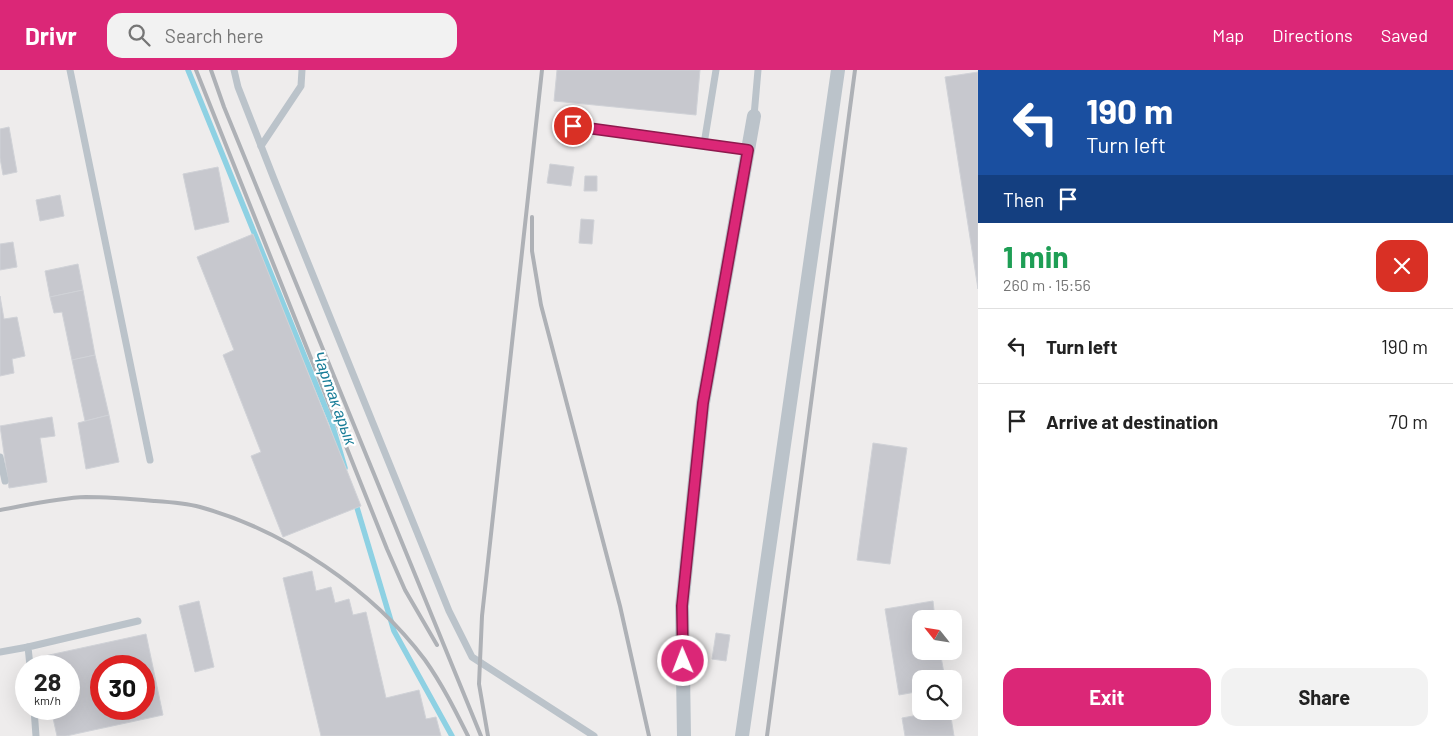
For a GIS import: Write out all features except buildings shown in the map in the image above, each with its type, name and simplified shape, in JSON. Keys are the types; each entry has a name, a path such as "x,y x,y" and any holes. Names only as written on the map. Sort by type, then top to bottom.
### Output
{"street":[{"path":"742,736 838,70"},
{"path":"684,736 682,606 703,403 754,116"}],"lane":[{"path":"70,70 150,460"},
{"path":"234,70 238,87 449,611 472,657 594,736"},
{"path":"262,146 301,86 302,70"},
{"path":"704,144 716,70"},
{"path":"754,116 758,70"},
{"path":"573,126 748,150"},
{"path":"0,457 5,481"},
{"path":"0,652 138,621"},
{"path":"28,647 29,655"},
{"path":"35,720 36,736"}],"waterway":[{"name":"Чартак арык","path":"188,70 332,424 345,468"},
{"name":"Чартак арык","path":"355,501 394,631 452,736"}],"railway":[{"path":"196,70 387,549 405,590 437,645"},
{"path":"211,70 224,107 481,736"},
{"path":"488,736 479,684 482,616 542,70"},
{"path":"767,736 855,70"},
{"path":"532,217 532,251 541,305 620,606 649,736"},
{"path":"0,510 75,498 129,499 200,507 232,517 263,531 294,547 324,566 380,610 404,634 425,660 443,688 468,736"}],"route":[{"path":"573,126 748,150 703,403 682,606 683,661"}]}
